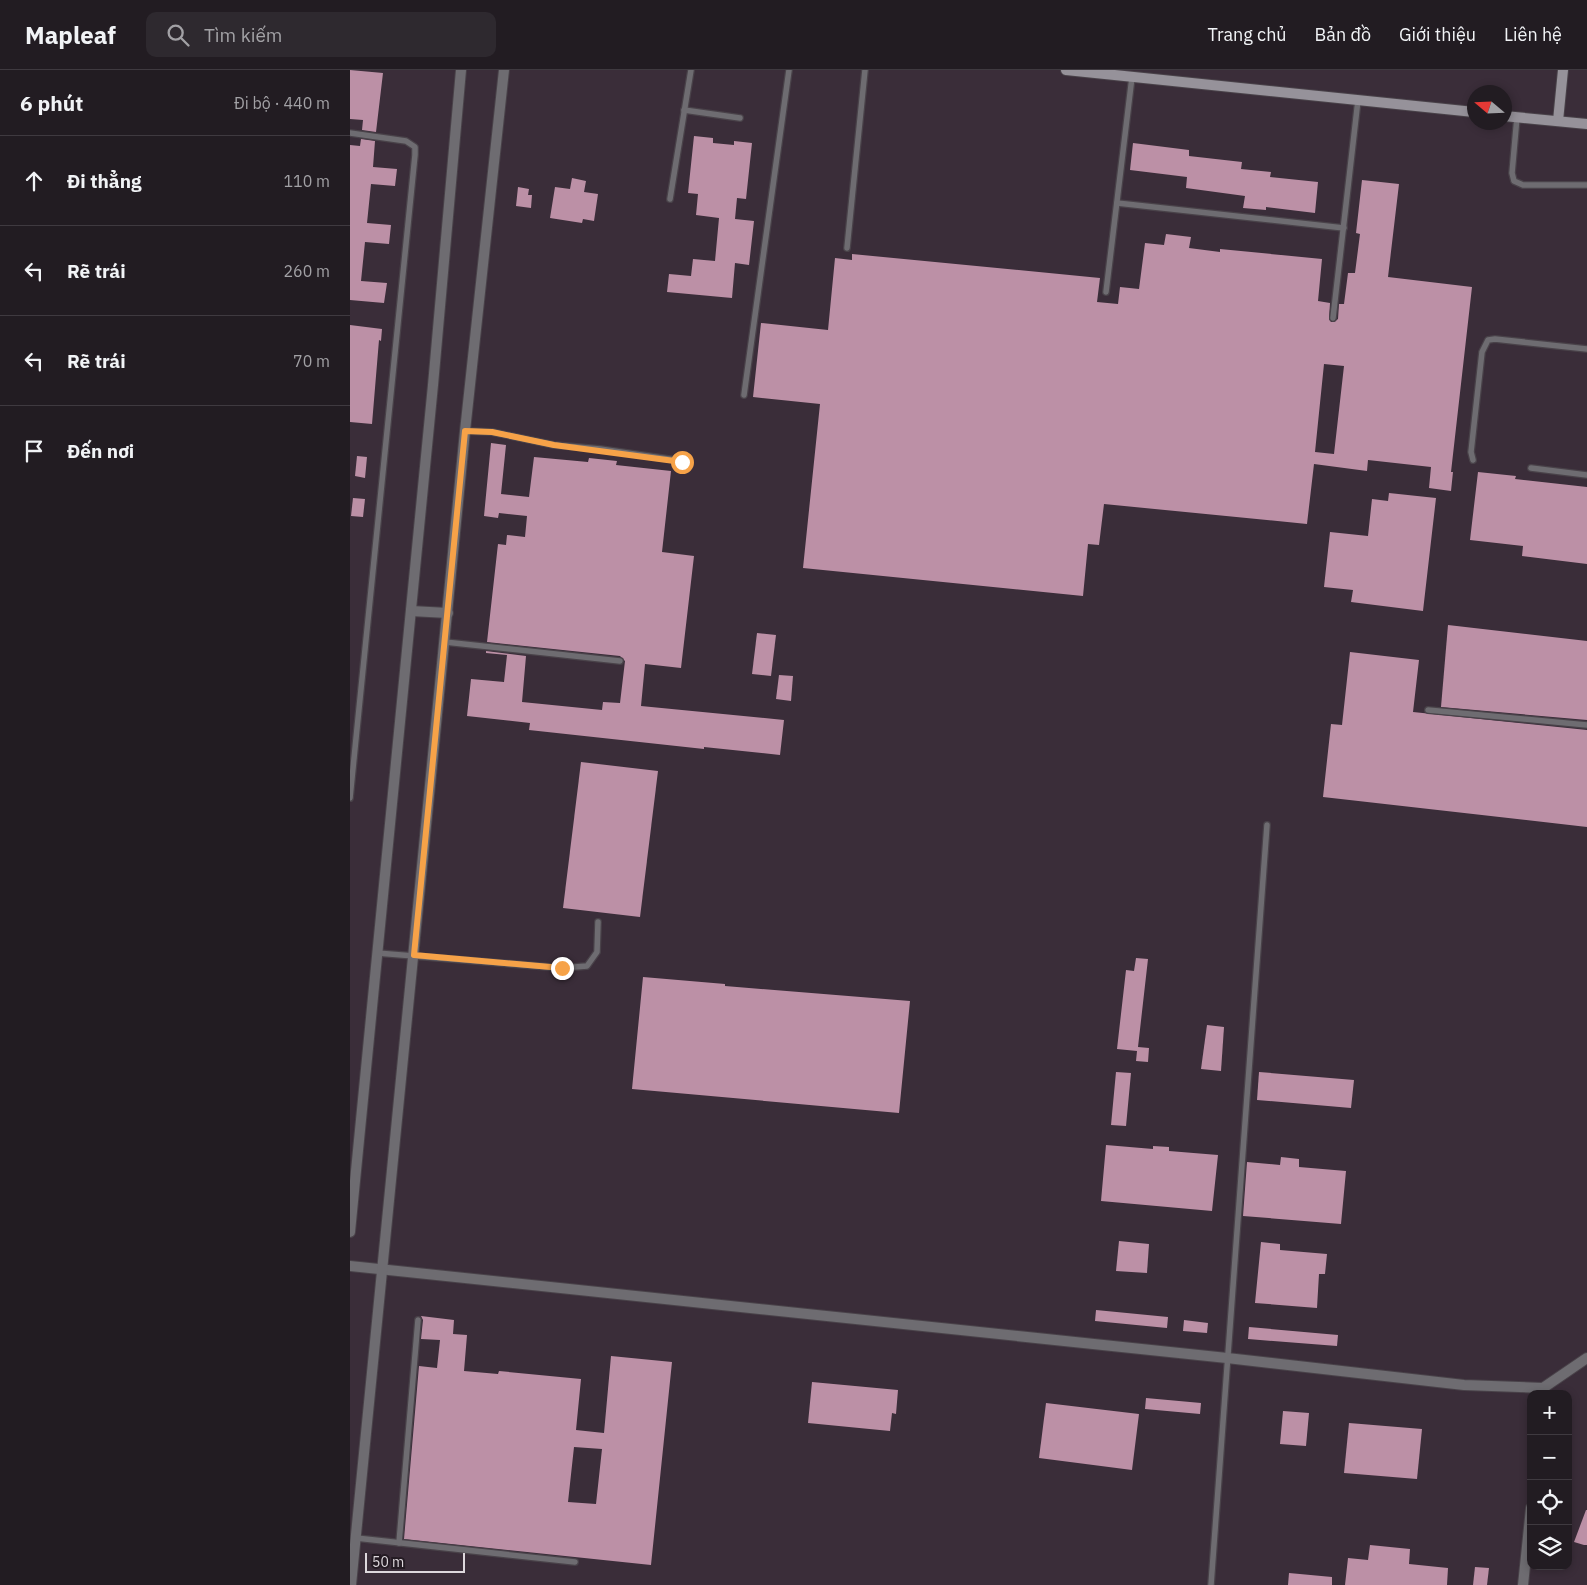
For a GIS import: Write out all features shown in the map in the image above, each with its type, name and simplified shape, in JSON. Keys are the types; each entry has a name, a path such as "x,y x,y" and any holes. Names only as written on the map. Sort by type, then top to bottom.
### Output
{"main road":[{"path":"1066,70 1467,111"},
{"path":"1558,121 1563,70"},
{"path":"1512,117 1587,124"}],"street":[{"path":"350,1232 433,385 461,70"},
{"path":"351,1585 465,431 504,70"},
{"path":"411,611 448,613"},
{"path":"350,1266 1227,1358 1464,1385 1530,1390"},
{"path":"1544,1390 1584,1360"},
{"path":"1523,1585 1529,1525"}],"lane":[{"path":"670,199 691,70"},
{"path":"744,395 789,70"},
{"path":"847,248 865,70"},
{"path":"1106,292 1132,77"},
{"path":"1333,318 1358,100"},
{"path":"684,110 740,118"},
{"path":"1517,117 1512,173 1514,181 1523,185 1587,185"},
{"path":"350,133 406,141 415,147 415,156 350,798"},
{"path":"1117,202 1344,228"},
{"path":"1473,460 1471,452 1482,352 1488,340 1495,339 1587,349"},
{"path":"465,431 492,432 554,445 682,462"},
{"path":"1531,468 1587,475"},
{"path":"445,642 620,661"},
{"path":"1428,710 1587,725"},
{"path":"1211,1585 1267,825"},
{"path":"377,953 562,968 588,966 597,952 598,922"},
{"path":"399,1543 418,1320"},
{"path":"356,1538 575,1562"}],"shaded area":[{"path":"350,70 1587,70 1587,1585 350,1585"}],"building":[{"path":"350,70 383,73 376,132 362,130 363,120 350,119"},
{"path":"694,136 713,138 713,143 734,145 734,141 752,143 746,199 737,198 735,219 754,221 749,265 735,263 732,298 667,292 669,274 691,276 693,259 715,261 719,218 696,215 698,194 688,193"},
{"path":"361,139 375,141 373,167 397,169 395,186 371,184 367,223 391,225 389,244 365,242 361,281 387,283 384,303 350,300 350,145 360,146"},
{"path":"1133,143 1189,150 1189,156 1242,162 1241,169 1271,172 1270,177 1318,182 1315,213 1266,207 1266,210 1243,208 1245,196 1186,188 1187,177 1130,170"},
{"path":"572,178 586,181 584,192 598,194 594,221 583,219 582,223 550,218 555,187 570,189"},
{"path":"1362,180 1399,184 1388,277 1472,287 1451,472 1453,472 1451,491 1429,488 1431,467 1368,460 1367,471 1314,464 1307,524 1104,504 1099,545 1088,544 1083,596 803,568 820,404 753,397 761,323 828,330 835,258 852,260 852,254 1100,278 1097,302 1118,304 1120,287 1139,289 1145,243 1164,245 1166,234 1191,237 1189,248 1220,252 1220,249 1322,259 1318,301 1330,303 1329,319 1331,322 1334,322 1338,319 1339,304 1344,304 1348,273 1355,273 1360,234 1356,233","holes":["1324,364 1344,366 1334,454 1315,452"]},
{"path":"518,187 529,189 528,195 532,195 531,208 516,206"},
{"path":"350,325 382,329 381,341 379,340 372,424 350,422"},
{"path":"491,443 506,445 501,494 529,497 534,457 588,462 589,458 617,461 616,465 671,471 662,552 694,556 681,668 645,664 641,706 784,720 780,755 704,747 704,749 529,730 530,723 467,716 471,679 504,682 507,655 486,653 486,651 526,656 522,702 602,710 603,702 620,703 625,661 620,656 487,642 498,544 506,545 507,535 525,537 527,516 499,513 498,518 484,516"},
{"path":"357,456 367,457 365,478 355,476"},
{"path":"1478,472 1516,476 1515,479 1587,487 1587,564 1522,556 1523,546 1470,540"},
{"path":"1389,493 1436,498 1423,611 1351,602 1353,590 1324,587 1330,532 1368,536 1372,499 1388,501"},
{"path":"353,498 365,499 363,517 351,516"},
{"path":"1448,625 1587,641 1587,720 1441,707"},
{"path":"757,633 776,635 771,676 752,674"},
{"path":"1350,652 1419,660 1413,712 1587,730 1587,827 1323,797 1331,724 1342,725"},
{"path":"779,675 793,676 791,701 776,699"},
{"path":"581,762 658,771 640,917 563,908"},
{"path":"1136,958 1148,959 1138,1047 1149,1048 1148,1062 1136,1061 1137,1051 1117,1049 1126,970 1134,971"},
{"path":"643,977 725,984 725,986 910,1001 899,1113 632,1089"},
{"path":"1207,1025 1224,1027 1221,1071 1201,1069"},
{"path":"1116,1072 1131,1073 1126,1126 1111,1125"},
{"path":"1259,1072 1354,1080 1351,1108 1257,1100"},
{"path":"1106,1145 1153,1149 1153,1146 1169,1147 1169,1151 1218,1155 1212,1211 1101,1201"},
{"path":"1281,1157 1299,1159 1299,1167 1346,1171 1341,1224 1243,1216 1247,1162 1280,1165"},
{"path":"1119,1241 1149,1244 1147,1273 1116,1271"},
{"path":"1261,1242 1280,1244 1280,1250 1327,1254 1325,1274 1319,1274 1317,1308 1255,1303"},
{"path":"1096,1310 1168,1317 1167,1328 1095,1321"},
{"path":"421,1316 454,1320 453,1334 467,1335 464,1371 498,1374 499,1371 581,1379 576,1430 604,1433 611,1356 672,1362 651,1565 404,1539 419,1366 437,1368 440,1340 421,1339 423,1320","holes":["574,1447 602,1449 596,1504 568,1502"]},
{"path":"1184,1320 1208,1323 1207,1333 1183,1331"},
{"path":"1249,1327 1338,1335 1337,1346 1248,1339"},
{"path":"812,1382 898,1390 896,1414 892,1413 890,1431 808,1423"},
{"path":"1146,1398 1201,1403 1200,1414 1145,1409"},
{"path":"1046,1403 1139,1414 1132,1470 1039,1458"},
{"path":"1283,1411 1309,1413 1306,1446 1280,1444"},
{"path":"1349,1423 1422,1429 1417,1479 1344,1473"},
{"path":"1586,1510 1587,1545 1584,1545 1574,1542"},
{"path":"1370,1545 1410,1549 1409,1564 1448,1568 1447,1585 1345,1585 1348,1558 1368,1560"},
{"path":"1475,1567 1489,1568 1487,1585 1473,1585"},
{"path":"1289,1573 1332,1577 1332,1585 1288,1585"}],"route":[{"path":"562,968 414,955 465,431 492,432 554,445 682,462"}]}
